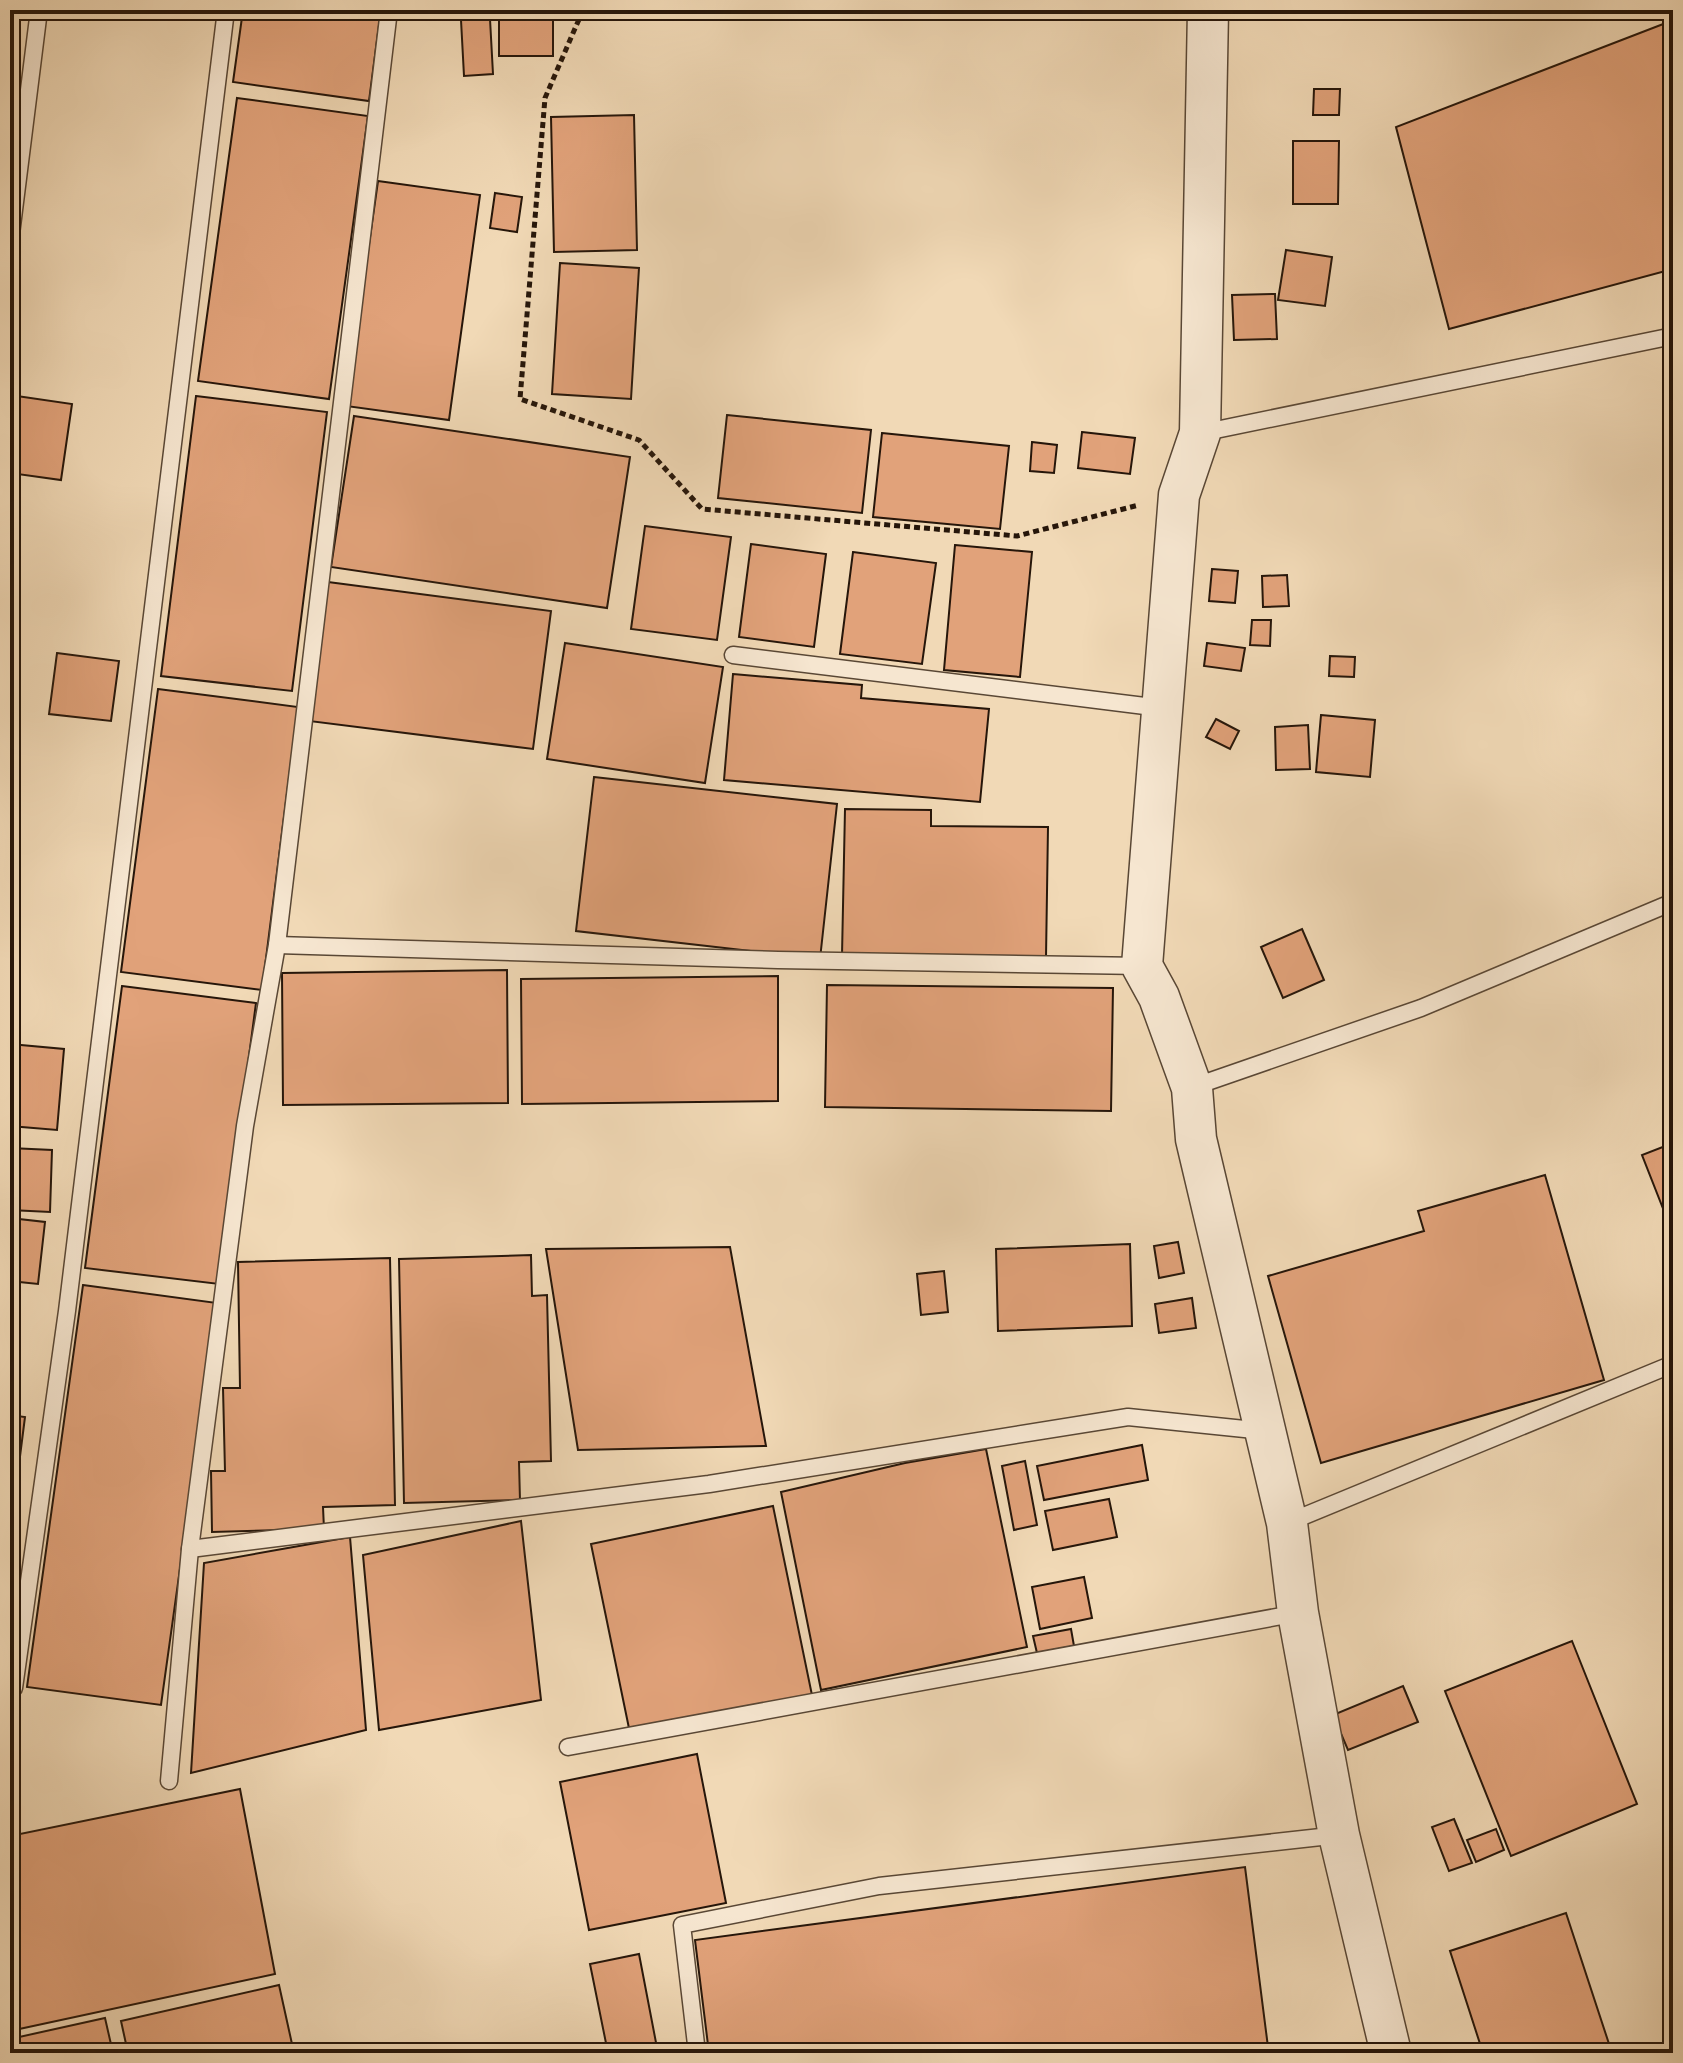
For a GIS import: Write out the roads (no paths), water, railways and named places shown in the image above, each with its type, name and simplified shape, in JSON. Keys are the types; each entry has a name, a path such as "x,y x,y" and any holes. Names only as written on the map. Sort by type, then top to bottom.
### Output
{"street":[{"path":"1208,10 1200,433 1179,495 1142,966 1159,997 1192,1088 1196,1139 1287,1523 1298,1613 1339,1835 1391,2053"}],"lane":[{"path":"10,242 39,10"},
{"path":"14,1688 67,1311 226,10"},
{"path":"169,1781 190,1549 245,1126 277,945 389,10"},
{"path":"1200,433 1673,336"},
{"path":"733,655 1161,708"},
{"path":"1192,1088 1421,1008 1673,902"},
{"path":"277,945 794,960 1142,966"},
{"path":"1287,1523 1673,1364"},
{"path":"190,1549 709,1484 1128,1417 1266,1432"},
{"path":"568,1747 1298,1613"},
{"path":"697,2053 682,1925 879,1886 1339,1835"}]}
